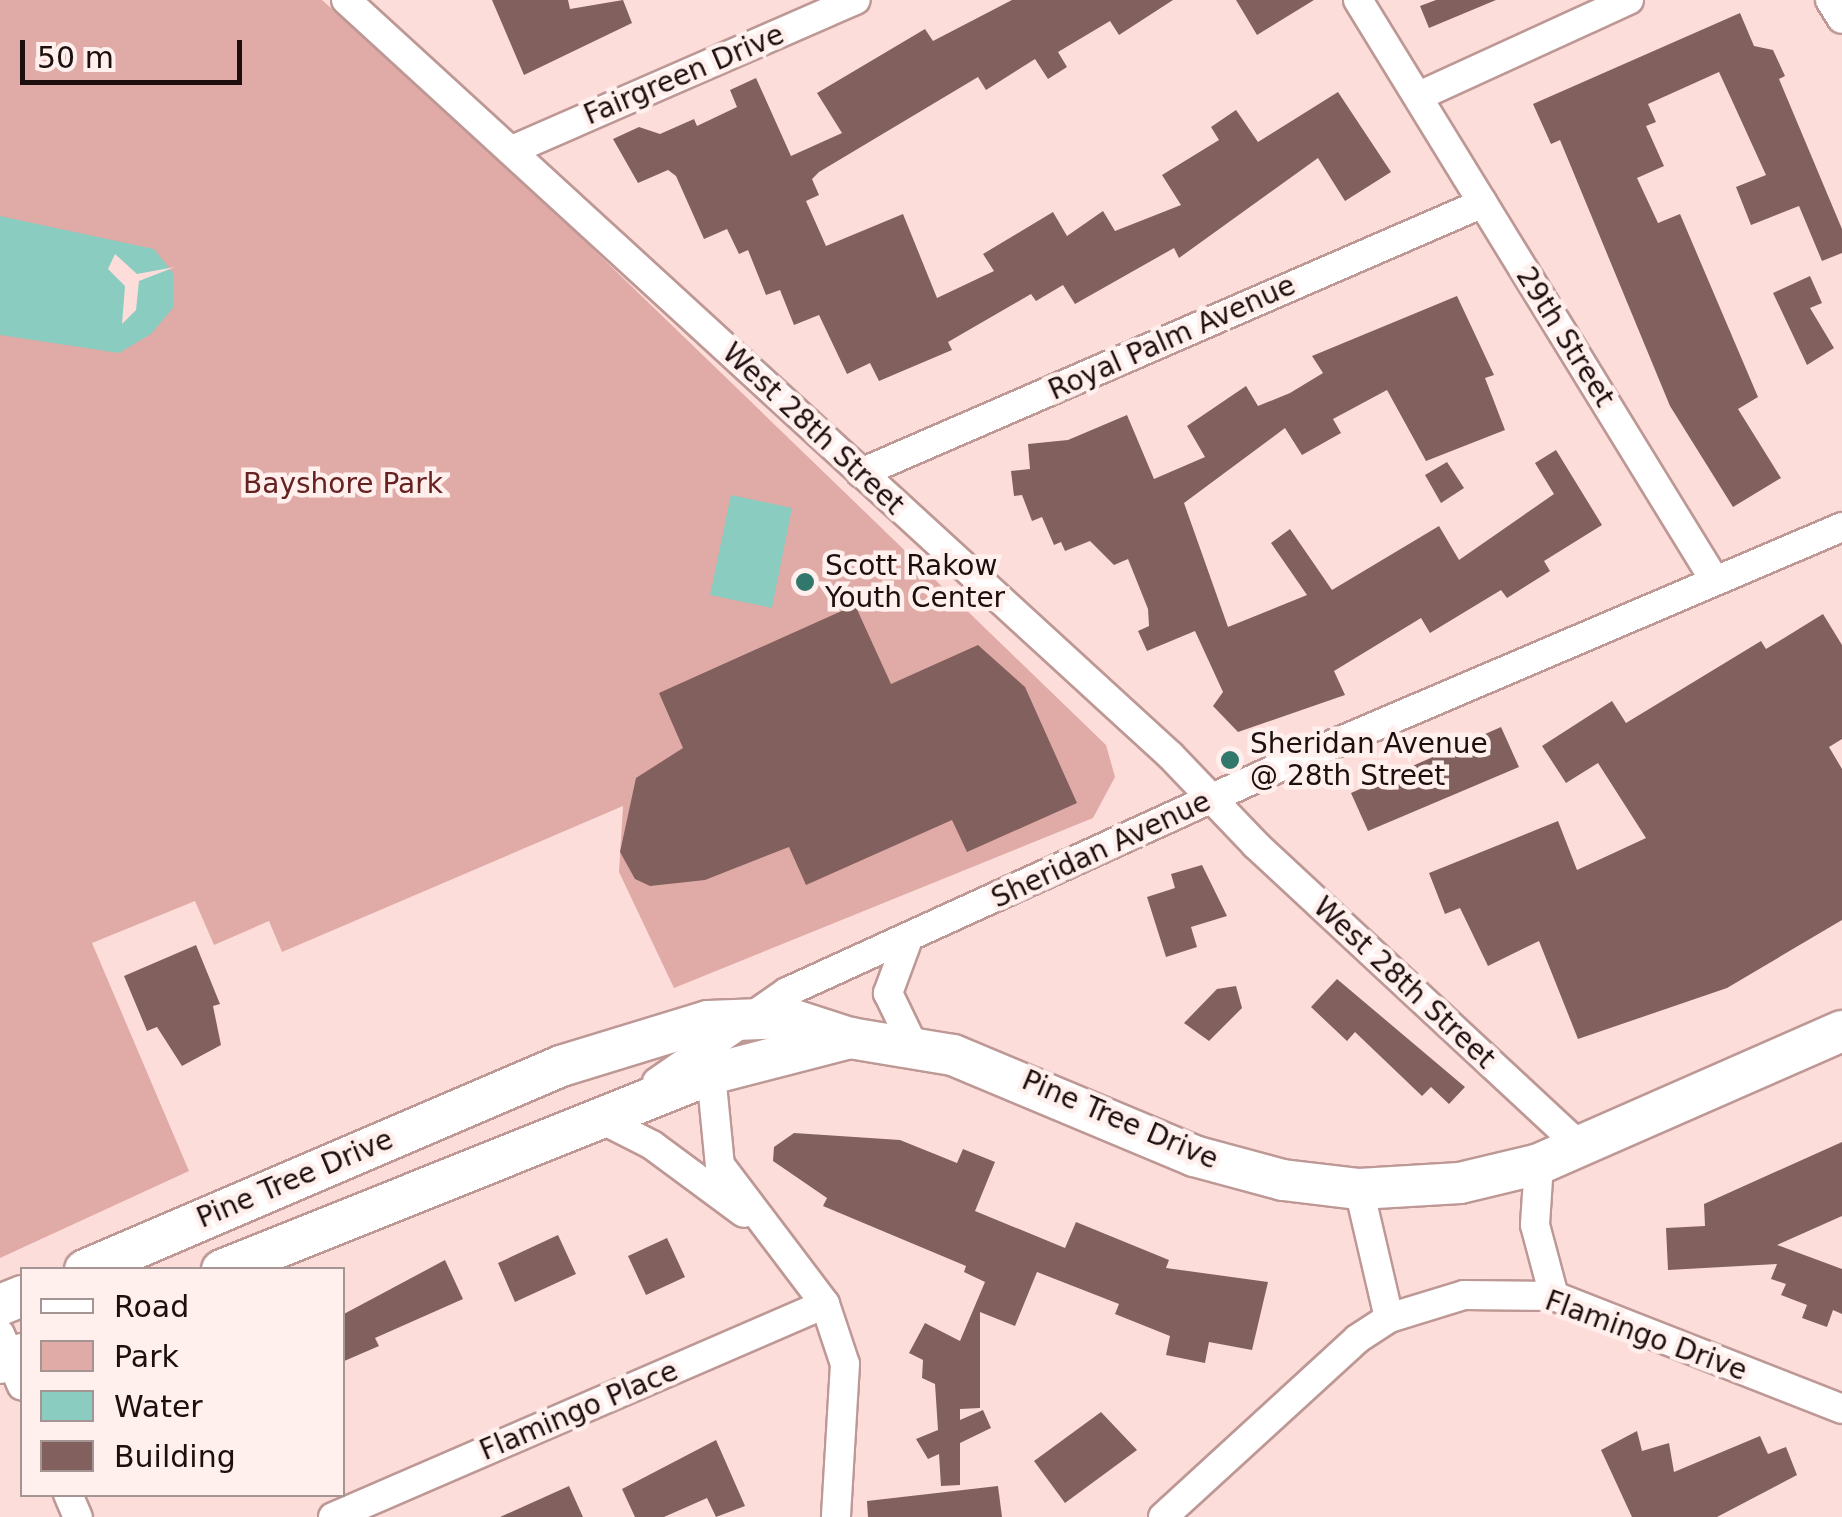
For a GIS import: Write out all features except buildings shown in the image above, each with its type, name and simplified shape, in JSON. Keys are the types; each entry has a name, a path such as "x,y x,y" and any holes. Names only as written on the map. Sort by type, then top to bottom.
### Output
{"main road":[{"name":"Pine Tree Drive","path":"92,1267 592,1054 681,1028 754,1017 788,1018 850,1038 914,1047 1016,1076 1194,1156 1283,1180 1359,1189 1460,1183 1539,1164 1583,1149 1842,1031"},
{"name":"Pine Tree Drive","path":"230,1267 711,1074 850,1038"}],"street":[{"name":"West 28th Street","path":"346,0 862,474 1583,1149"},
{"name":"Fairgreen Drive","path":"512,150 856,0"},
{"name":"29th Street","path":"1358,0 1712,576"},
{"path":"1419,96 1629,0"},
{"path":"1830,0 1842,20"},
{"name":"Royal Palm Avenue","path":"862,474 1483,203"},
{"name":"Sheridan Avenue","path":"601,1120 787,992 1712,576 1842,526"},
{"path":"908,939 888,993 914,1047"},
{"path":"711,1074 716,1156 825,1304 844,1364 836,1517"},
{"path":"601,1120 652,1145 771,1230"},
{"path":"1539,1164 1537,1238 1554,1296"},
{"path":"1359,1189 1390,1318"},
{"name":"Flamingo Drive","path":"1163,1517 1316,1370 1390,1318 1464,1296 1554,1296 1842,1408"},
{"name":"Flamingo Place","path":"333,1517 825,1304"}],"green space":[{"name":"Bayshore Park","path":"0,0 322,0 503,162 1106,745 1115,777 1093,818 674,988 619,872 623,806 282,952 269,921 214,945 195,901 92,943 189,1171 0,1258"}],"water":[{"path":"0,216 154,249 173,273 173,308 151,334 119,353 0,335"},
{"path":"731,495 792,508 772,608 710,595"}],"pier":[{"path":"115,254 137,274 175,267 139,281 136,310 122,324 125,286 108,269"}],"place":[{"name":"Scott Rakow Youth Center","path":"805,582"},
{"name":"Sheridan Avenue @ 28th Street","path":"1230,760"}]}
